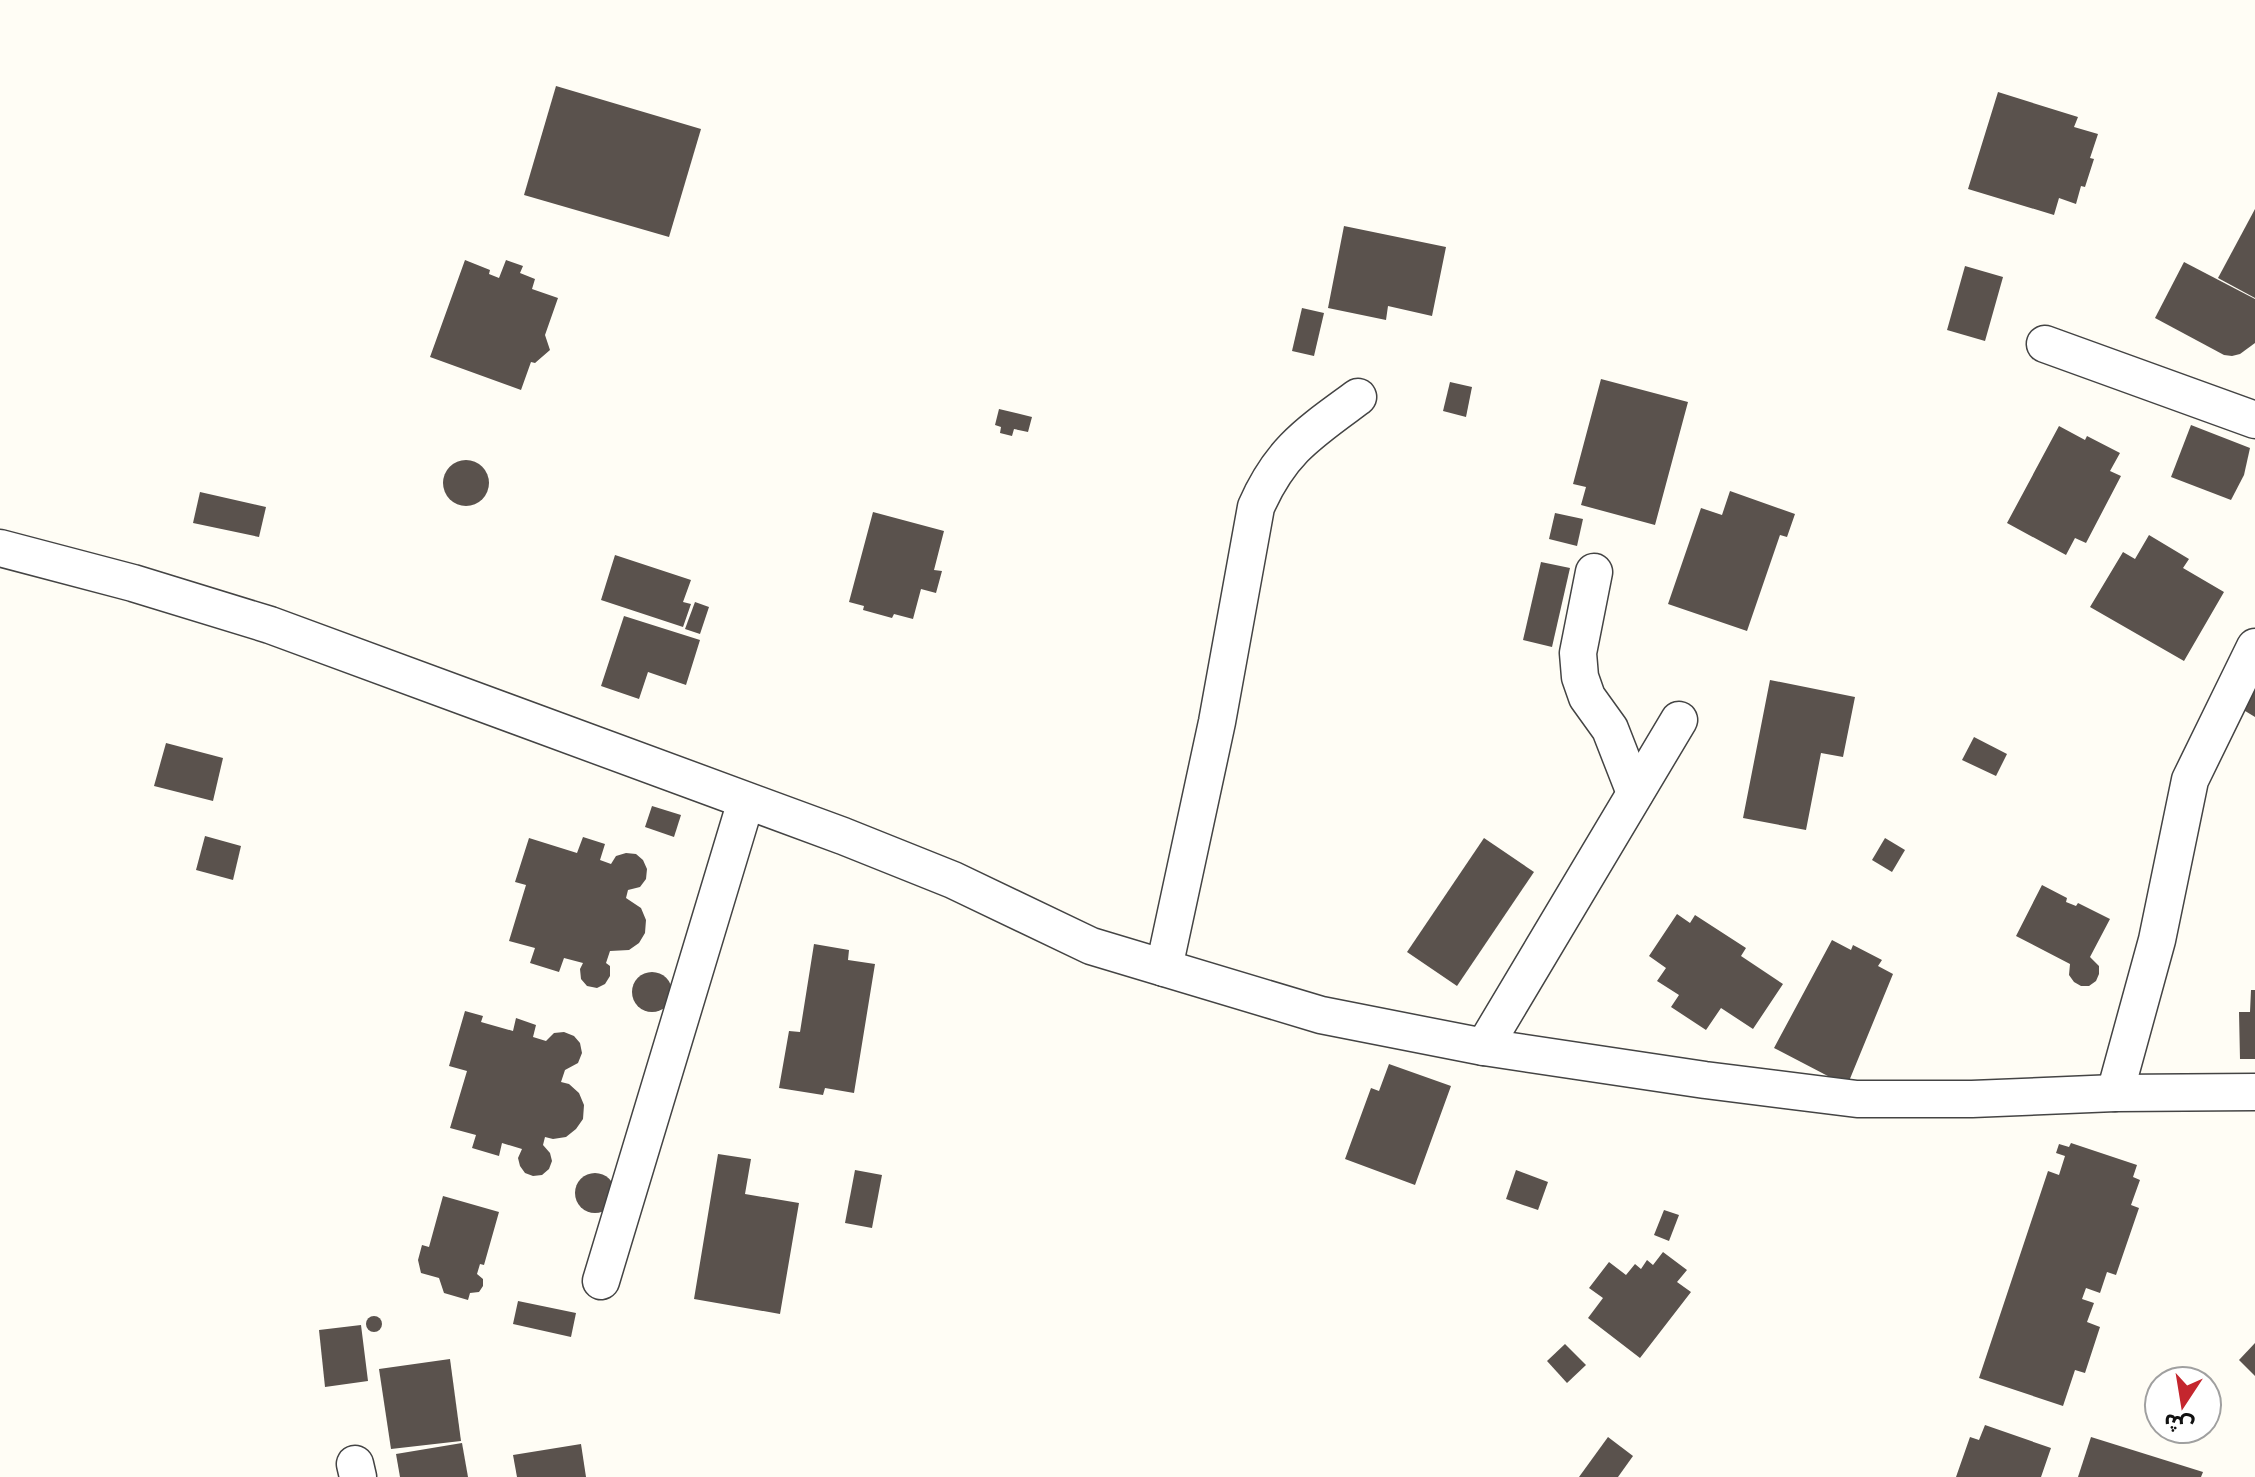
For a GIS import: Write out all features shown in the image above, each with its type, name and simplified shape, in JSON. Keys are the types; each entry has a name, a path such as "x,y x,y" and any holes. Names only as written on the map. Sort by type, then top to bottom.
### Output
{"street":[{"path":"2045,344 2255,420"},
{"path":"1164,968 1217,722 1256,507 1282,459 1358,397"},
{"path":"0,548 133,583 270,625 953,880 1091,946 1321,1015 1484,1047 1857,1099 2255,1092"},
{"path":"1594,572 1578,653 1580,677 1587,697 1610,729 1635,793"},
{"path":"2115,1093 2157,940 2190,780 2255,647"},
{"path":"1484,1047 1679,720"},
{"path":"601,1281 746,801"}],"building":[{"path":"556,86 701,129 669,237 524,195"},
{"path":"1998,92 2078,117 2074,127 2098,134 2090,158 2094,159 2076,204 2059,198 2054,215 1968,189"},
{"path":"2255,209 2255,298 2218,278"},
{"path":"1344,226 1446,247 1432,316 1388,306 1386,320 1328,308"},
{"path":"465,260 490,270 489,274 499,278 506,260 523,266 520,273 535,279 532,289 558,298 545,335 550,350 535,363 531,362 521,390 430,357"},
{"path":"2184,262 2255,299 2255,343 2240,354 2224,355 2155,318"},
{"path":"1965,266 2003,277 1985,341 1947,330"},
{"path":"1302,308 1324,313 1314,356 1292,351"},
{"path":"1601,379 1688,402 1655,525 1581,505 1586,487 1573,484"},
{"path":"1450,382 1472,387 1466,417 1443,411"},
{"path":"999,409 1032,417 1028,432 1014,429 1012,436 1000,433 1001,427 995,425"},
{"path":"2191,425 2250,448 2244,475 2231,500 2171,477"},
{"path":"2059,426 2120,453 2110,471 2121,476 2086,543 2075,538 2066,555 2007,523"},
{"path":"466,460 482,467 489,483 482,499 466,506 450,499 443,483 450,467"},
{"path":"1730,491 1795,514 1787,537 1780,535 1747,631 1668,604 1701,508 1722,515"},
{"path":"200,492 266,507 259,537 193,523"},
{"path":"873,512 944,531 934,570 942,571 936,593 921,589 913,619 894,614 892,618 863,610 864,606 849,602"},
{"path":"1555,513 1583,519 1577,546 1549,539"},
{"path":"2149,535 2189,559 2183,568 2224,592 2184,661 2090,607 2123,552 2135,559"},
{"path":"615,555 691,580 683,602 691,604 683,627 601,600"},
{"path":"1541,562 1570,568 1552,647 1523,640"},
{"path":"695,602 709,607 700,634 685,629"},
{"path":"624,616 700,640 686,685 648,672 639,699 601,686"},
{"path":"2255,664 2255,717 2232,703"},
{"path":"1770,680 1855,697 1843,757 1821,753 1806,830 1743,818"},
{"path":"1974,737 2007,754 1996,776 1962,760"},
{"path":"166,743 223,758 213,801 154,786"},
{"path":"652,806 681,815 674,837 645,827"},
{"path":"205,836 241,846 233,880 196,870"},
{"path":"583,837 605,844 600,860 611,864 616,856 636,854 647,869 646,879 640,887 628,890 626,898 641,908 646,920 645,933 639,943 629,950 610,951 606,963 610,966 610,976 605,984 597,988 587,986 581,979 583,963 564,958 559,972 530,963 535,948 509,941 526,885 515,882 529,838 577,853"},
{"path":"1484,838 1534,872 1457,986 1407,952"},
{"path":"1885,838 1905,850 1892,872 1872,860"},
{"path":"2042,885 2067,898 2066,902 2076,906 2078,903 2110,919 2090,957 2099,966 2099,974 2089,986 2074,982 2069,975 2070,964 2016,936"},
{"path":"1677,914 1690,923 1695,915 1746,948 1741,956 1783,984 1753,1029 1721,1008 1706,1030 1671,1007 1679,995 1657,981 1666,968 1649,956"},
{"path":"1832,940 1851,950 1853,945 1882,960 1878,966 1893,974 1847,1086 1774,1048"},
{"path":"814,944 849,950 848,960 875,964 854,1093 825,1088 823,1095 779,1088 789,1031 800,1032"},
{"path":"652,972 666,978 672,992 666,1006 652,1012 638,1006 632,992 638,978"},
{"path":"2251,990 2255,990 2255,1059 2240,1059 2239,1012 2250,1012"},
{"path":"465,1011 483,1016 481,1022 513,1031 516,1018 536,1025 533,1037 546,1041 554,1033 564,1032 580,1043 582,1053 578,1063 565,1070 561,1082 569,1084 579,1093 584,1105 583,1119 566,1137 545,1137 543,1145 552,1161 542,1175 525,1173 518,1158 522,1149 502,1143 499,1156 472,1148 476,1135 450,1128 467,1071 449,1066"},
{"path":"1389,1064 1451,1086 1415,1185 1345,1159 1371,1088 1379,1091"},
{"path":"2071,1143 2137,1165 2133,1177 2140,1180 2131,1205 2139,1208 2116,1275 2107,1272 2100,1293 2086,1288 2082,1299 2094,1303 2087,1322 2100,1327 2085,1373 2075,1370 2063,1406 1979,1378 2048,1171 2059,1175 2065,1156 2056,1153 2059,1144 2069,1147"},
{"path":"718,1154 751,1159 745,1194 799,1203 780,1314 694,1299"},
{"path":"855,1170 882,1175 872,1228 845,1223"},
{"path":"1516,1170 1548,1182 1538,1210 1506,1199"},
{"path":"595,1173 609,1179 615,1193 609,1207 595,1213 581,1207 575,1193 581,1179"},
{"path":"443,1196 499,1212 484,1265 480,1264 477,1274 483,1279 483,1286 479,1292 470,1293 468,1300 444,1293 439,1278 421,1273 418,1260 422,1245 429,1247"},
{"path":"1664,1210 1679,1215 1669,1241 1654,1235"},
{"path":"1663,1252 1687,1270 1677,1282 1691,1292 1640,1358 1588,1318 1603,1298 1589,1288 1609,1262 1626,1275 1635,1264 1641,1269 1647,1260 1653,1265"},
{"path":"518,1301 576,1313 571,1337 513,1324"},
{"path":"371,1316 377,1316 382,1324 380,1330 371,1332 366,1327 366,1321"},
{"path":"361,1325 368,1381 325,1387 319,1330"},
{"path":"2255,1343 2255,1376 2239,1360"},
{"path":"1565,1344 1586,1365 1567,1383 1547,1361"},
{"path":"450,1359 461,1441 391,1449 379,1369"},
{"path":"1985,1425 2051,1448 2041,1477 1956,1477 1970,1437 1979,1440"},
{"path":"1608,1437 1633,1456 1618,1477 1579,1477"},
{"path":"2091,1437 2203,1472 2201,1477 2078,1477"},
{"path":"462,1443 468,1477 400,1477 396,1454"},
{"path":"581,1444 586,1477 517,1477 513,1455"}]}
